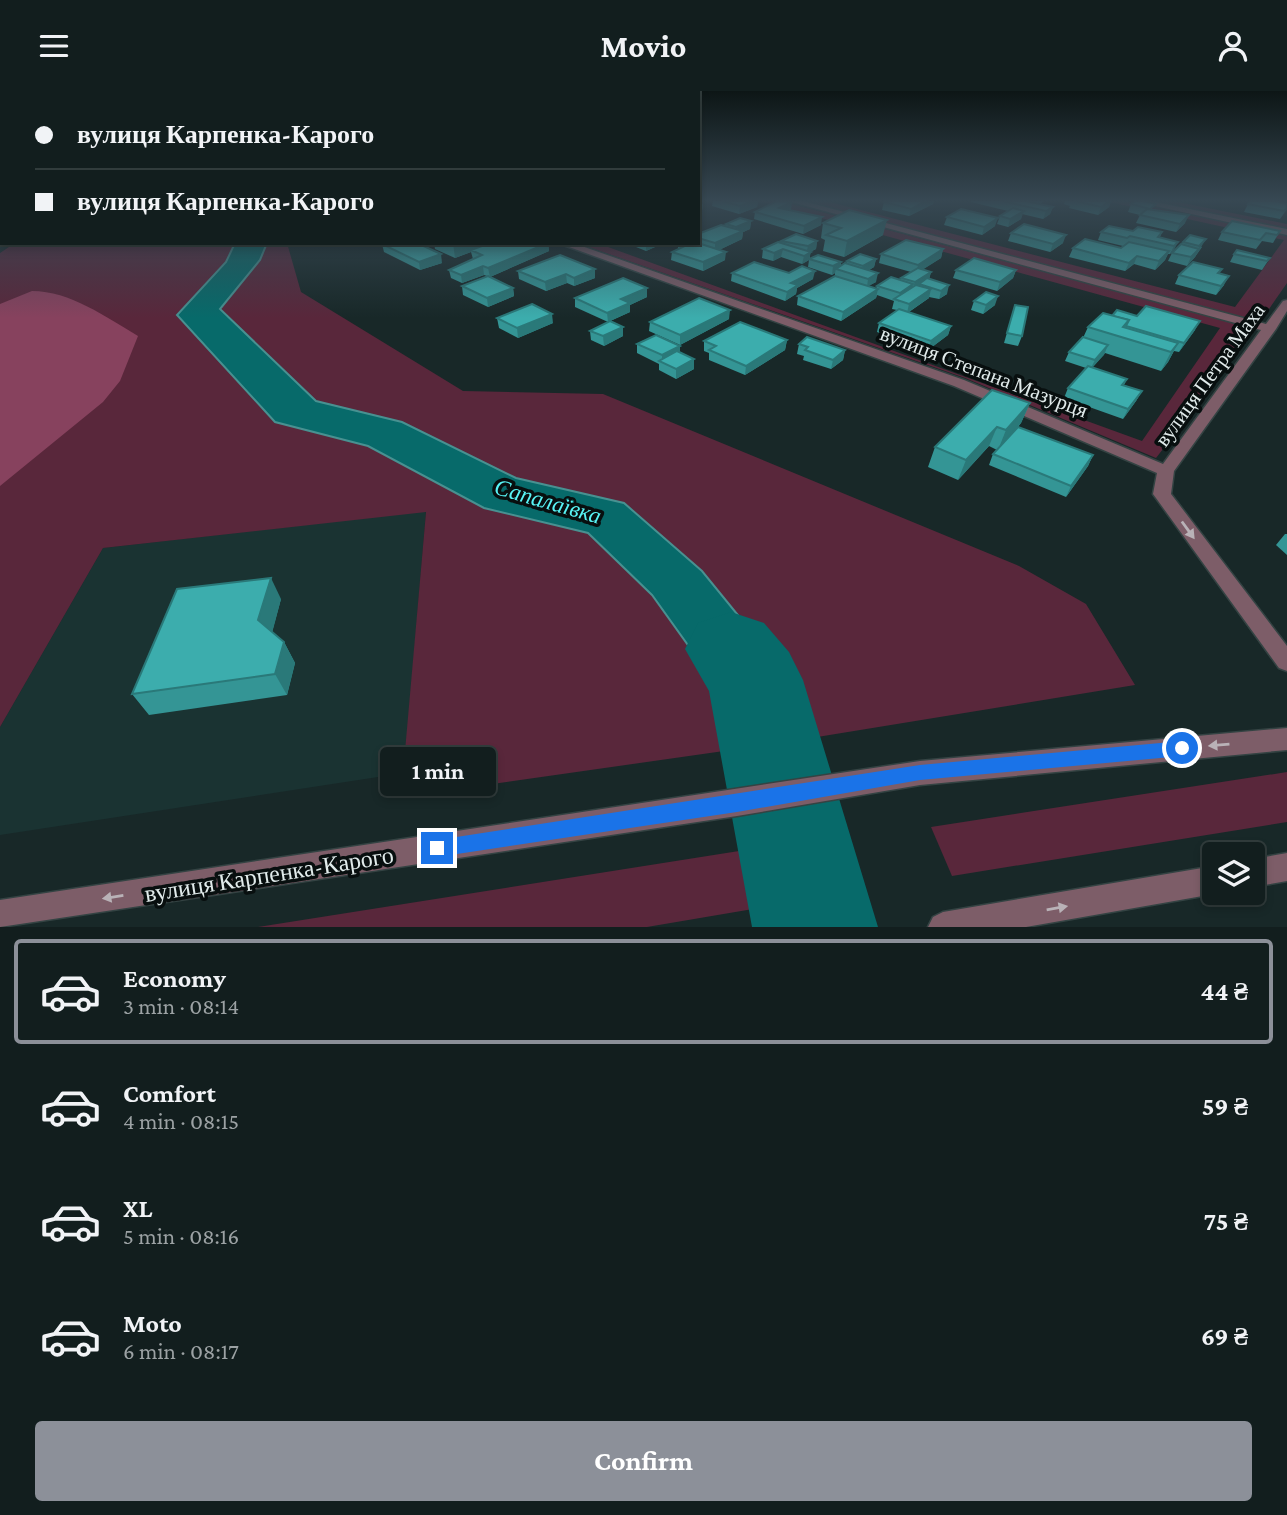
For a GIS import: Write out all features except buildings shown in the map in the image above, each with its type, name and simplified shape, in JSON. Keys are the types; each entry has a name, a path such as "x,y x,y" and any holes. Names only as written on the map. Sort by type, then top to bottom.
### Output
{"street":[{"path":"938,240 1270,329"},
{"name":"вулиця Степана Мазурця","path":"569,245 959,383 1166,471"},
{"name":"вулиця Петра Маха","path":"1166,471 1287,303"},
{"path":"1166,471 1162,494 1287,662"},
{"name":"вулиця Карпенка-Карого","path":"0,914 920,773 1287,739"},
{"path":"1265,871 1287,867"},
{"path":"943,927 1202,882"}],"shaded area":[{"path":"901,240 926,240 1256,329 1156,458 965,378 583,245 603,245 1142,441 1220,328"},
{"path":"950,240 977,240 1235,307 1284,240 1287,240 1287,283 1260,322"},
{"path":"12,245 234,245 226,262 177,315 275,422 368,446 484,508 588,533 652,595 720,690 731,750 401,797 426,512 103,548 0,727 0,253"},
{"path":"266,245 288,245 301,292 463,391 603,394 1019,566 1086,604 1135,685 805,739 785,673 702,571 624,503 516,478 402,422 316,401 219,309 260,260"},
{"path":"32,291 74,300 138,336 120,381 103,402 0,486 0,304"},
{"path":"426,511 404,773 0,835 0,727 103,548"},
{"path":"1287,772 1287,822 952,876 931,827"},
{"path":"739,851 753,909 647,927 258,927"}],"water":[{"path":"234,245 266,245 260,260 220,309 316,401 402,422 516,478 624,503 702,571 785,673 805,739 731,750 720,690 652,595 588,533 484,508 368,446 275,422 177,315 226,262"}],"waterway":[{"name":"Сапалаївка","path":"731,649 755,680 815,927"}],"route":[{"path":"437,848 920,773 1182,748"}]}
